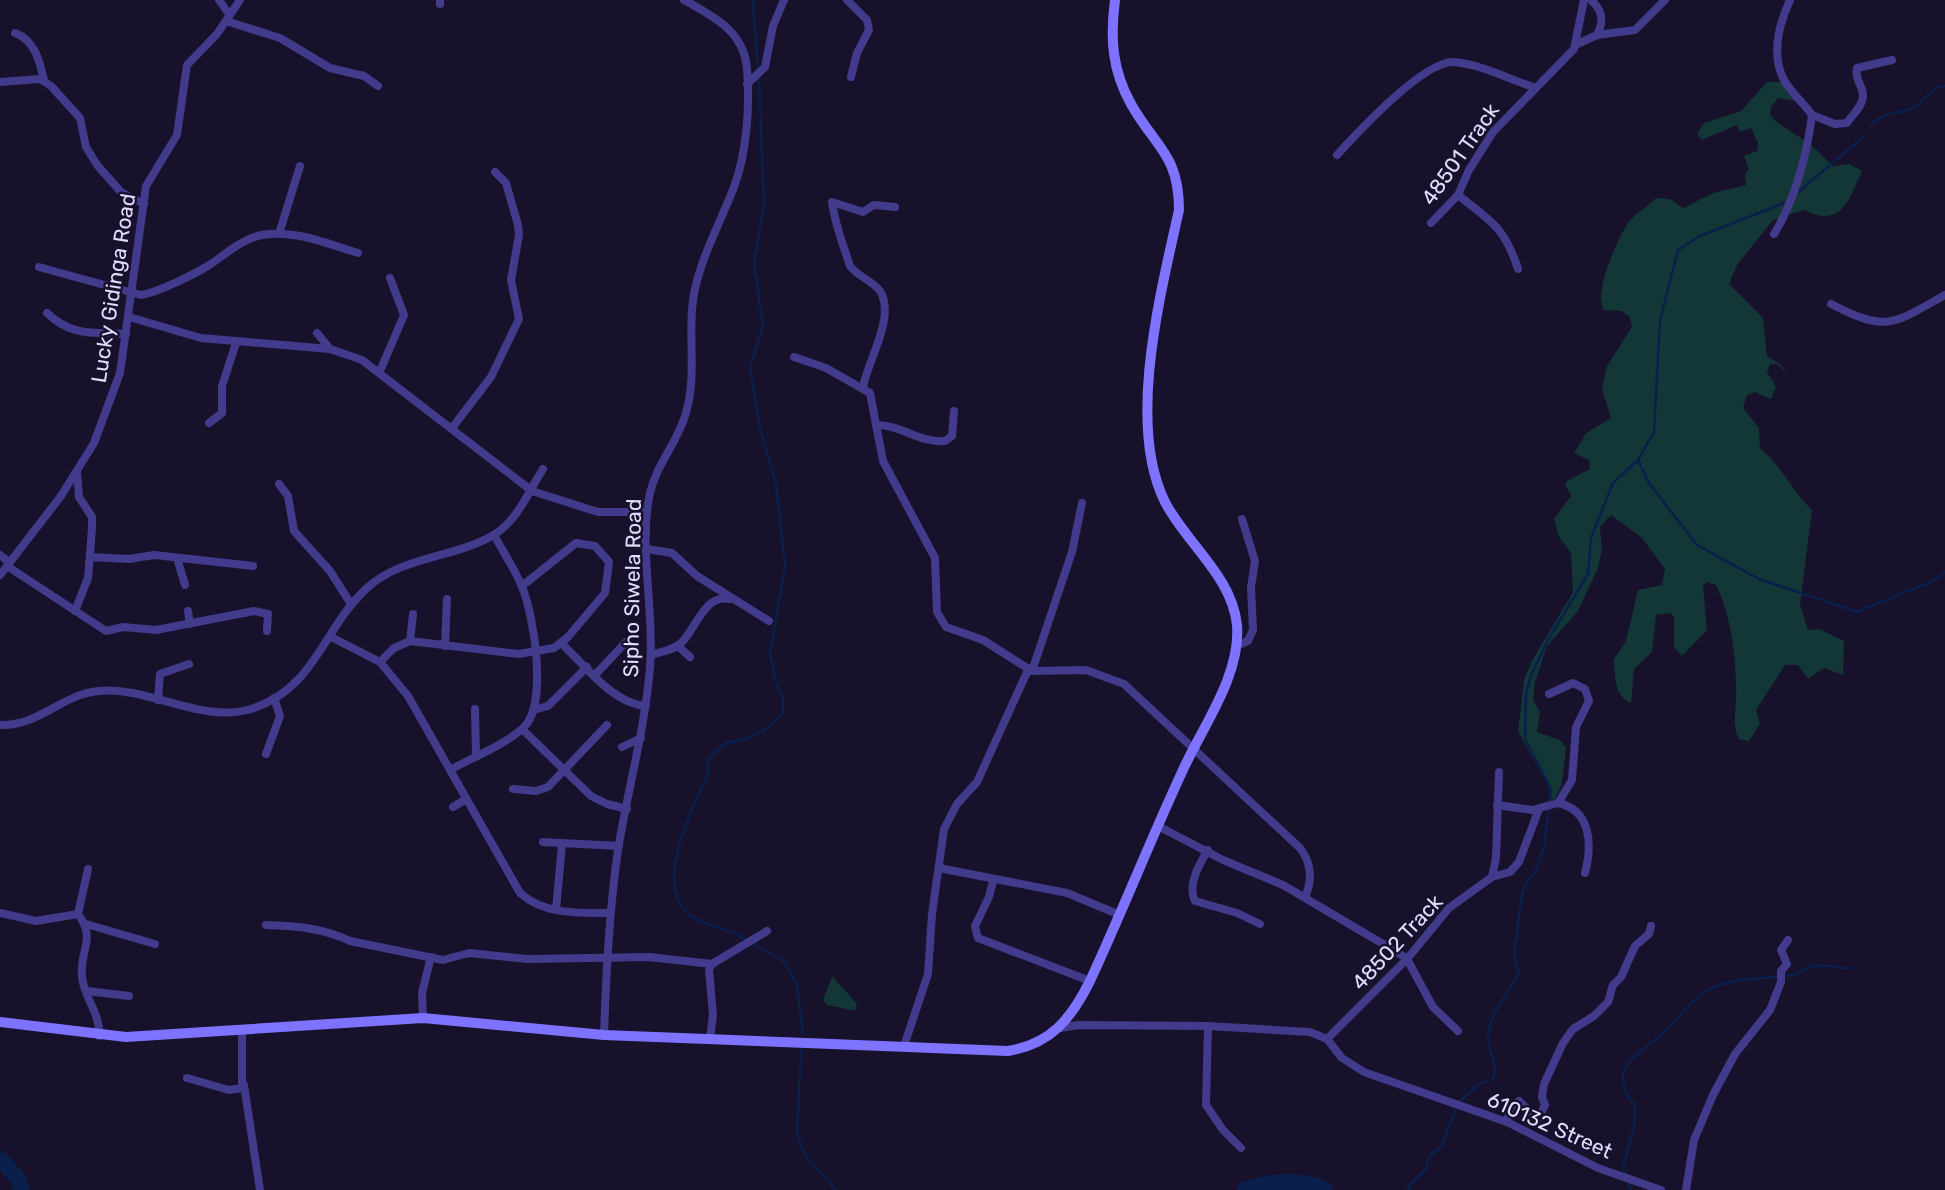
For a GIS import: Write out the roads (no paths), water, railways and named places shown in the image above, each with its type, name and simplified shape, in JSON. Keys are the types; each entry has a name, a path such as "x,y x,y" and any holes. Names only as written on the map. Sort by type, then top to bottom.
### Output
{"street":[{"path":"219,0 227,17 280,38 330,68 364,76 378,86"},
{"name":"Lucky Gidinga Road","path":"0,575 77,472 94,443 110,406 120,373 146,186 177,135 187,65 240,0"},
{"name":"Sipho Siwela Road","path":"604,1035 609,913 619,846 641,738 651,655 647,512 659,467 686,414 692,380 691,309 702,263 742,161 749,81 745,57 735,33 684,0"},
{"path":"749,81 765,67 773,26 784,0"},
{"path":"847,0 866,20 869,30 857,54 851,77"},
{"path":"0,1022 99,1036 242,1032 423,1018 604,1035 1008,1051 1035,1044 1060,1028 1077,1007 1090,981 1232,667 1236,646 1233,607 1210,566 1175,520 1159,488 1151,457 1153,335 1179,210 1179,194 1173,166 1132,106 1117,74 1112,40 1115,0"},
{"path":"1575,45 1584,0"},
{"path":"1591,0 1602,14 1597,35"},
{"path":"1575,45 1597,35 1635,30 1665,0"},
{"path":"1790,0 1779,27 1780,66 1787,84 1812,115 1835,124 1847,123 1862,101 1857,68 1892,60"},
{"path":"15,33 28,40 44,81 75,111 89,155 112,184 144,204"},
{"name":"48501 Track","path":"1431,223 1458,195 1469,170 1493,132 1564,61 1575,45"},
{"path":"1337,155 1397,95 1444,63 1460,63 1536,88"},
{"path":"0,82 44,81"},
{"path":"1774,234 1788,208 1807,144 1812,115"},
{"path":"279,234 300,166"},
{"path":"452,428 491,377 519,319 510,280 519,234 518,225 506,183 495,172"},
{"path":"1458,195 1501,229 1512,248 1518,269"},
{"path":"863,387 869,361 882,336 884,301 877,288 850,266 848,253 836,231 832,202 863,212 874,205 895,207"},
{"path":"39,267 131,290 141,295 155,292 205,268 245,241 261,235 300,236 358,253"},
{"path":"380,372 404,315 390,278"},
{"path":"1831,304 1861,319 1891,323 1945,295"},
{"path":"47,313 62,327 74,332 126,334"},
{"path":"129,317 201,338 330,349 362,360 532,491 598,512 647,512"},
{"path":"317,333 330,349"},
{"path":"209,423 222,413 222,386 236,343"},
{"path":"794,357 808,360 863,387 872,396 888,472 935,558 936,605 940,620 954,632 984,640 1030,671 1069,668 1109,677 1124,684 1303,851 1310,877 1305,897"},
{"path":"876,425 890,425 926,441 945,441 951,436 954,411"},
{"path":"0,725 27,723 96,691 232,713 274,698 296,684 331,637 351,604 368,587 384,577 494,535 515,515 543,469"},
{"path":"75,611 86,588 92,517 81,504 77,472"},
{"path":"279,484 288,496 294,531 330,571 351,604"},
{"path":"904,1046 929,974 932,914 944,830 949,816 977,782 1030,671 1072,552 1082,503"},
{"path":"1236,646 1248,641 1252,630 1251,588 1255,561 1242,519"},
{"path":"450,770 522,729 533,710 536,697 535,652 522,586 494,535"},
{"path":"380,662 394,648 410,641 519,654 562,644 606,593 608,562 601,551 587,543 576,543 522,586"},
{"path":"647,549 672,553 697,576 769,621"},
{"path":"0,555 51,596 106,631 123,627 156,630 231,613 266,612 267,631"},
{"path":"90,556 129,559 154,555 253,566"},
{"path":"177,558 185,585"},
{"path":"651,655 678,646 712,602 722,597 735,601"},
{"path":"445,646 447,599"},
{"path":"188,611 190,624"},
{"path":"410,641 413,614"},
{"path":"331,637 380,662 408,696 520,893 539,906 556,910 609,913"},
{"path":"595,675 627,641"},
{"path":"562,644 628,703 646,706"},
{"path":"678,646 690,656"},
{"path":"159,700 160,674 189,664"},
{"path":"533,710 548,706 587,667"},
{"path":"1549,694 1573,683 1585,690 1589,698 1576,727 1572,780 1556,804"},
{"path":"266,754 279,721 274,698"},
{"path":"475,709 473,736 476,755"},
{"path":"513,789 543,789 607,725"},
{"path":"522,729 591,796 627,809"},
{"path":"622,747 641,738"},
{"path":"1492,877 1496,858 1499,772"},
{"path":"453,807 466,799"},
{"path":"1497,805 1524,810 1556,804 1570,808 1586,824 1590,857 1585,873"},
{"name":"48502 Track","path":"1325,1038 1407,959 1449,908 1492,877 1504,875 1519,862 1539,809"},
{"path":"1158,826 1305,897 1407,959 1437,1013 1458,1031"},
{"path":"543,842 619,846"},
{"path":"556,910 562,844"},
{"path":"1208,850 1197,867 1192,892 1195,901 1260,923"},
{"path":"939,868 993,881 1067,893 1120,915"},
{"path":"78,914 88,869"},
{"path":"993,881 989,897 975,926 978,938 1090,981"},
{"path":"0,913 36,921 78,914"},
{"path":"78,914 86,924 88,935 82,977 97,1018 99,1036"},
{"path":"86,924 155,944"},
{"path":"266,925 312,927 337,933 350,941 443,960 469,953 528,959 677,959 712,964"},
{"path":"1507,1122 1510,1108 1519,1101 1538,1119 1545,1105 1542,1097 1544,1084 1563,1043 1573,1029 1594,1016 1608,1002 1613,985 1621,977 1635,946 1649,934 1651,926"},
{"path":"710,1038 713,1015 709,970 712,964 767,931"},
{"path":"1686,1190 1694,1140 1724,1073 1770,1010 1781,982 1781,971 1787,964 1781,950 1788,940"},
{"path":"423,1018 422,993 431,957"},
{"path":"87,991 129,996"},
{"path":"1060,1028 1079,1025 1291,1029 1325,1038"},
{"path":"1208,1026 1206,1105 1223,1130 1241,1148"},
{"path":"242,1032 244,1085 260,1190"},
{"name":"610132 Street","path":"1325,1038 1342,1058 1364,1072 1507,1122 1598,1168 1635,1178 1661,1190"},
{"path":"187,1078 229,1090 239,1090 244,1085"}],"waterway":[{"path":"753,0 758,70"},
{"path":"745,939 687,913 678,899 674,882 680,842 709,771 708,760 725,743 757,734 771,725 783,712 783,698 775,680 770,653 785,566 776,484 760,428 750,368 763,326 754,263 764,205 759,77"},
{"path":"1870,126 1886,115 1917,105 1933,90 1945,86"},
{"path":"1796,194 1863,137"},
{"path":"1459,1102 1478,1085 1493,1079 1495,1066 1488,1043 1489,1028 1519,973 1514,955 1524,886 1535,872 1544,848 1551,789 1525,739 1526,693 1532,673 1548,640 1588,574 1591,538 1613,483 1638,460 1654,432 1660,320 1678,250 1698,237 1784,203"},
{"path":"1638,460 1649,483 1697,545 1759,579 1857,612 1935,580 1945,572"},
{"path":"751,943 783,961 797,984 803,1034"},
{"path":"1625,1175 1623,1168 1634,1126 1635,1106 1626,1093 1624,1072 1636,1055 1665,1031 1696,998 1717,986 1750,979 1794,975 1813,966 1850,968"},
{"path":"801,1050 797,1132 804,1154 836,1190"},
{"path":"1410,1190 1408,1187 1426,1169 1429,1157 1442,1146 1456,1108"},
{"path":"0,1158 17,1178 22,1190"},
{"path":"1628,1181 1631,1190"},
{"path":"1245,1190 1285,1182 1296,1182 1325,1190"}]}
